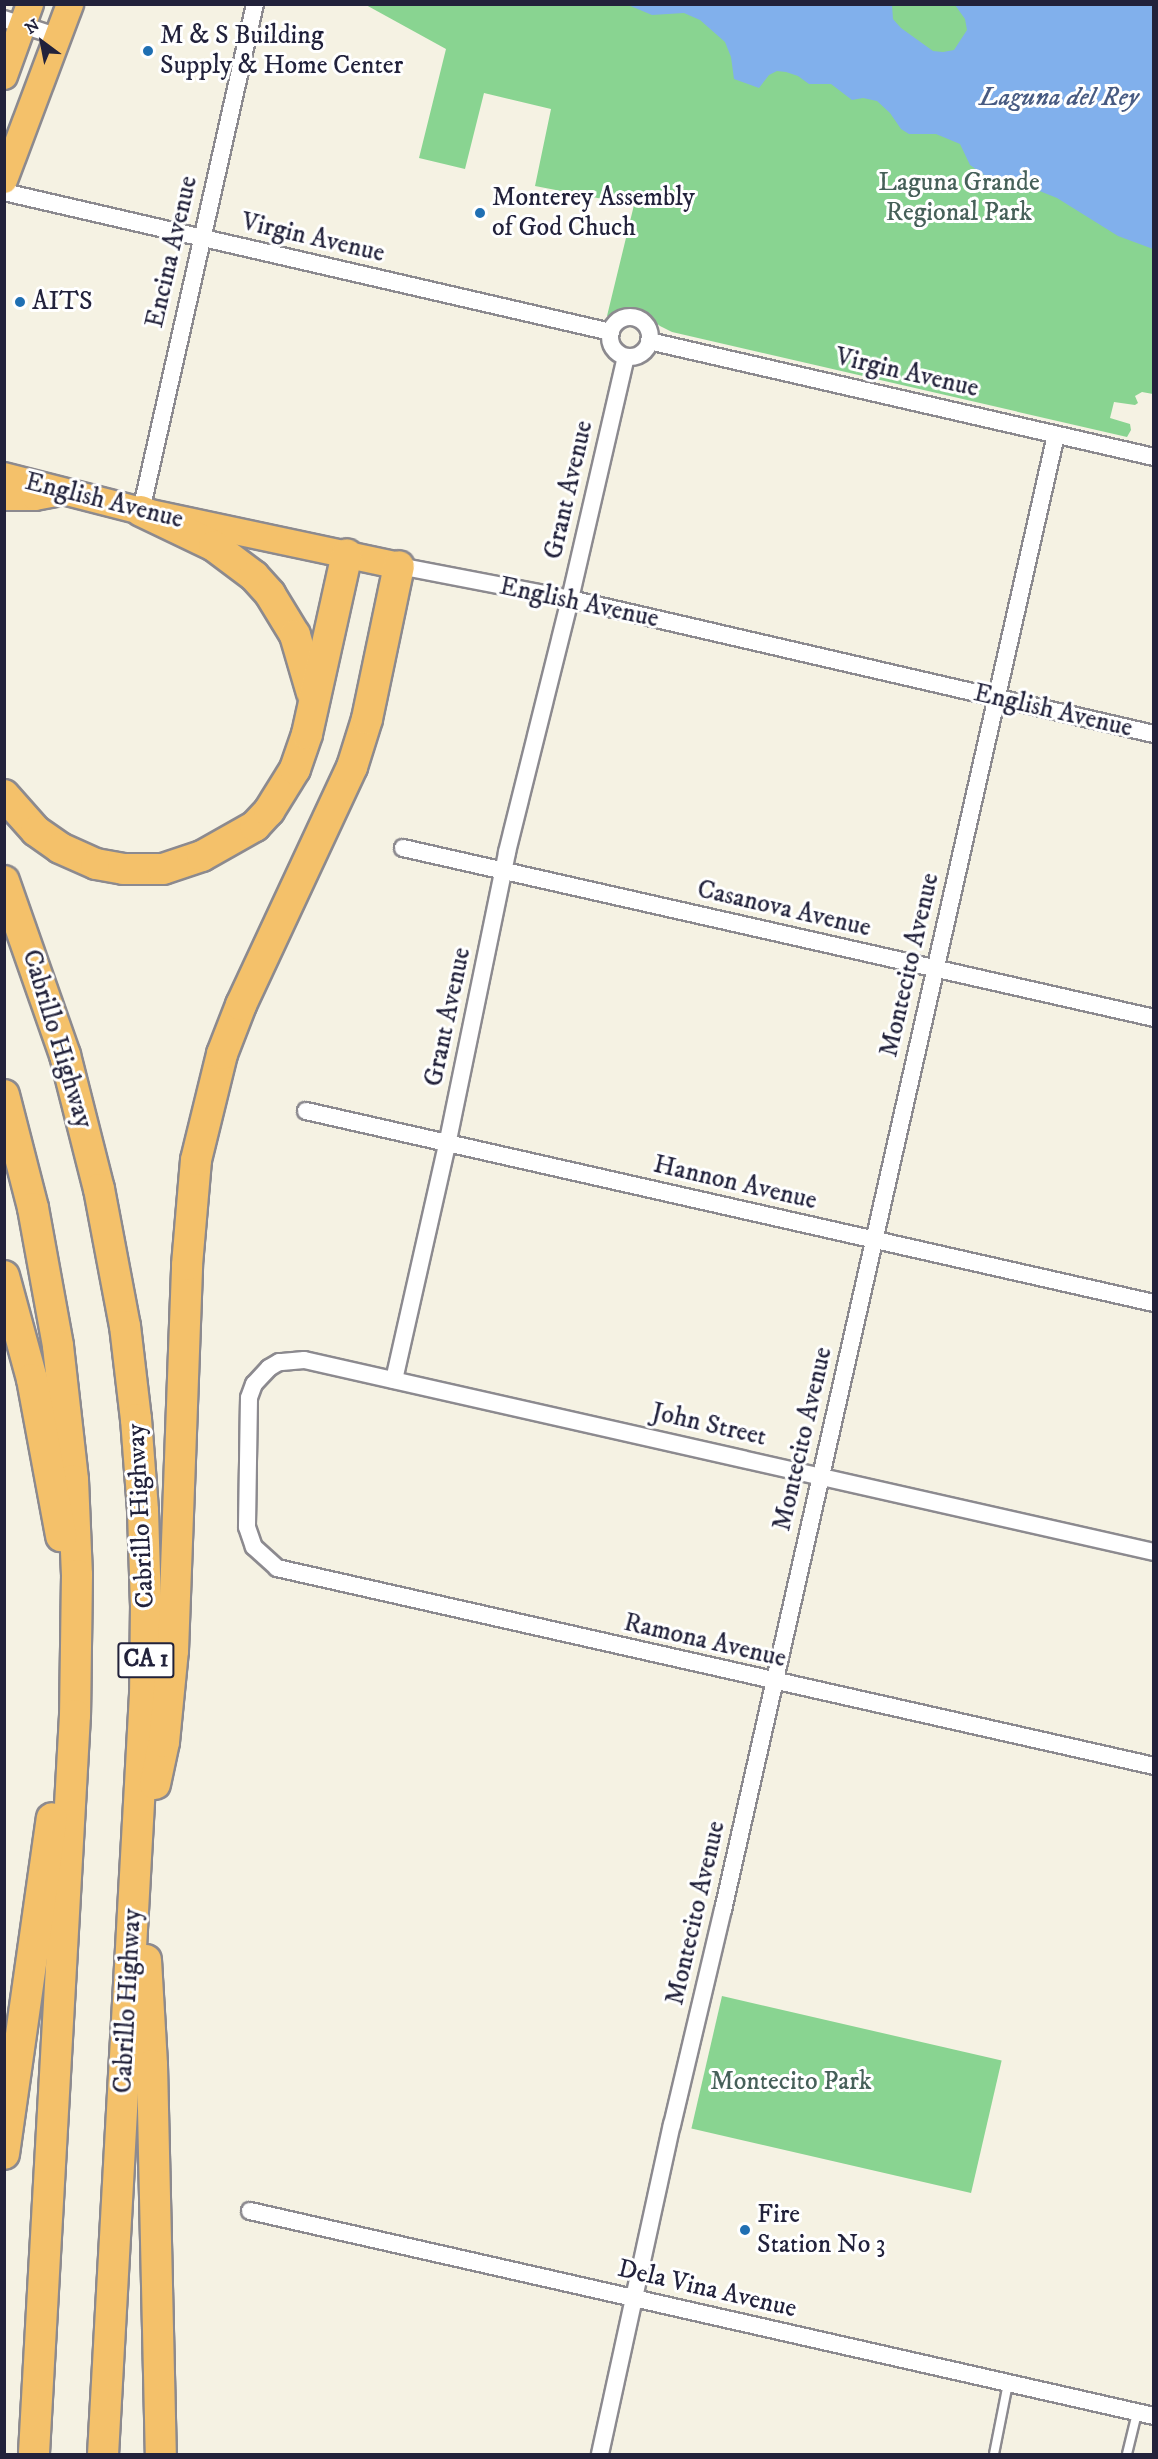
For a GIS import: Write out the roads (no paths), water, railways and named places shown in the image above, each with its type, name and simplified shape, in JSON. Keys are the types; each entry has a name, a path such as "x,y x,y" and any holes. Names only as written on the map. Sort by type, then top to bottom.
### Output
{"highway":[{"path":"141,511 214,546 254,576 270,594 295,635 313,697"},
{"path":"4,795 36,831 78,856 123,869 163,869 202,856 238,838 255,826 269,811 296,769 307,734 313,697 347,554"},
{"path":"138,1835 157,1777 170,1695 176,1607 187,1265 196,1160 222,1054 241,1005 352,766 369,709 399,566"},
{"name":"Cabrillo Highway","path":"4,882 51,1011 78,1100 109,1234 125,1326 138,1442 146,1560 146,1648 138,1835 103,2454"},
{"path":"4,1095 36,1219 58,1346 73,1480 78,1620 34,2454"},
{"path":"4,1276 37,1402 78,1620"},
{"path":"4,2154 43,1877 77,1667"},
{"path":"135,1882 151,2021 161,2454"}],"main road":[{"path":"4,180 59,37 69,4"},
{"path":"4,76 19,16"},
{"name":"English Avenue","path":"4,476 141,511 399,566"},
{"path":"4,497 35,497 61,491"}],"street":[{"name":"Encina Avenue","path":"141,511 255,4"},
{"path":"19,16 59,37"},
{"name":"Virgin Avenue","path":"4,192 610,332"},
{"path":"624,318 638,319 648,328 649,341 643,352 626,357 611,345 610,332 613,326 624,318"},
{"name":"Virgin Avenue","path":"649,341 1154,457"},
{"name":"Grant Avenue","path":"394,1380 447,1144 516,815 570,598 626,357"},
{"name":"Montecito Avenue","path":"600,2454 672,2125 775,1683 1056,435"},
{"name":"English Avenue","path":"399,566 570,598 1154,734"},
{"name":"Casanova Avenue","path":"403,848 1154,1018"},
{"name":"Hannon Avenue","path":"306,1110 447,1144 1154,1303"},
{"name":"Ramona Avenue","path":"394,1380 304,1360 279,1362 261,1375 249,1398 247,1413 245,1517 254,1547 277,1568 294,1574 775,1683 1154,1766"},
{"name":"John Street","path":"394,1380 1154,1552"},
{"name":"Dela Vina Avenue","path":"250,2211 1145,2414"}],"lane":[{"path":"994,2454 1008,2384"},
{"path":"1126,2454 1145,2414"}],"water":[{"name":"Laguna del Rey","path":"628,5 892,5 893,19 901,28 933,51 943,52 954,50 967,30 965,19 955,5 1153,5 1153,249 1118,236 1057,198 1037,190 987,177 970,165 960,144 936,134 909,134 901,129 890,113 877,101 863,98 852,100 831,84 809,84 798,76 786,72 777,71 769,75 759,88 734,79 731,57 725,42 700,20 684,13 652,15"}],"place":[{"name":"M & S Building Supply & Home Center","path":"148,51"},
{"name":"Monterey Assembly of God Chuch","path":"480,213"},
{"name":"AITS","path":"20,302"},
{"name":"Fire Station No 3","path":"745,2230"}],"park label":[{"name":"Laguna Grande Regional Park","path":"959,198"},
{"name":"Montecito Park","path":"791,2082"}]}
